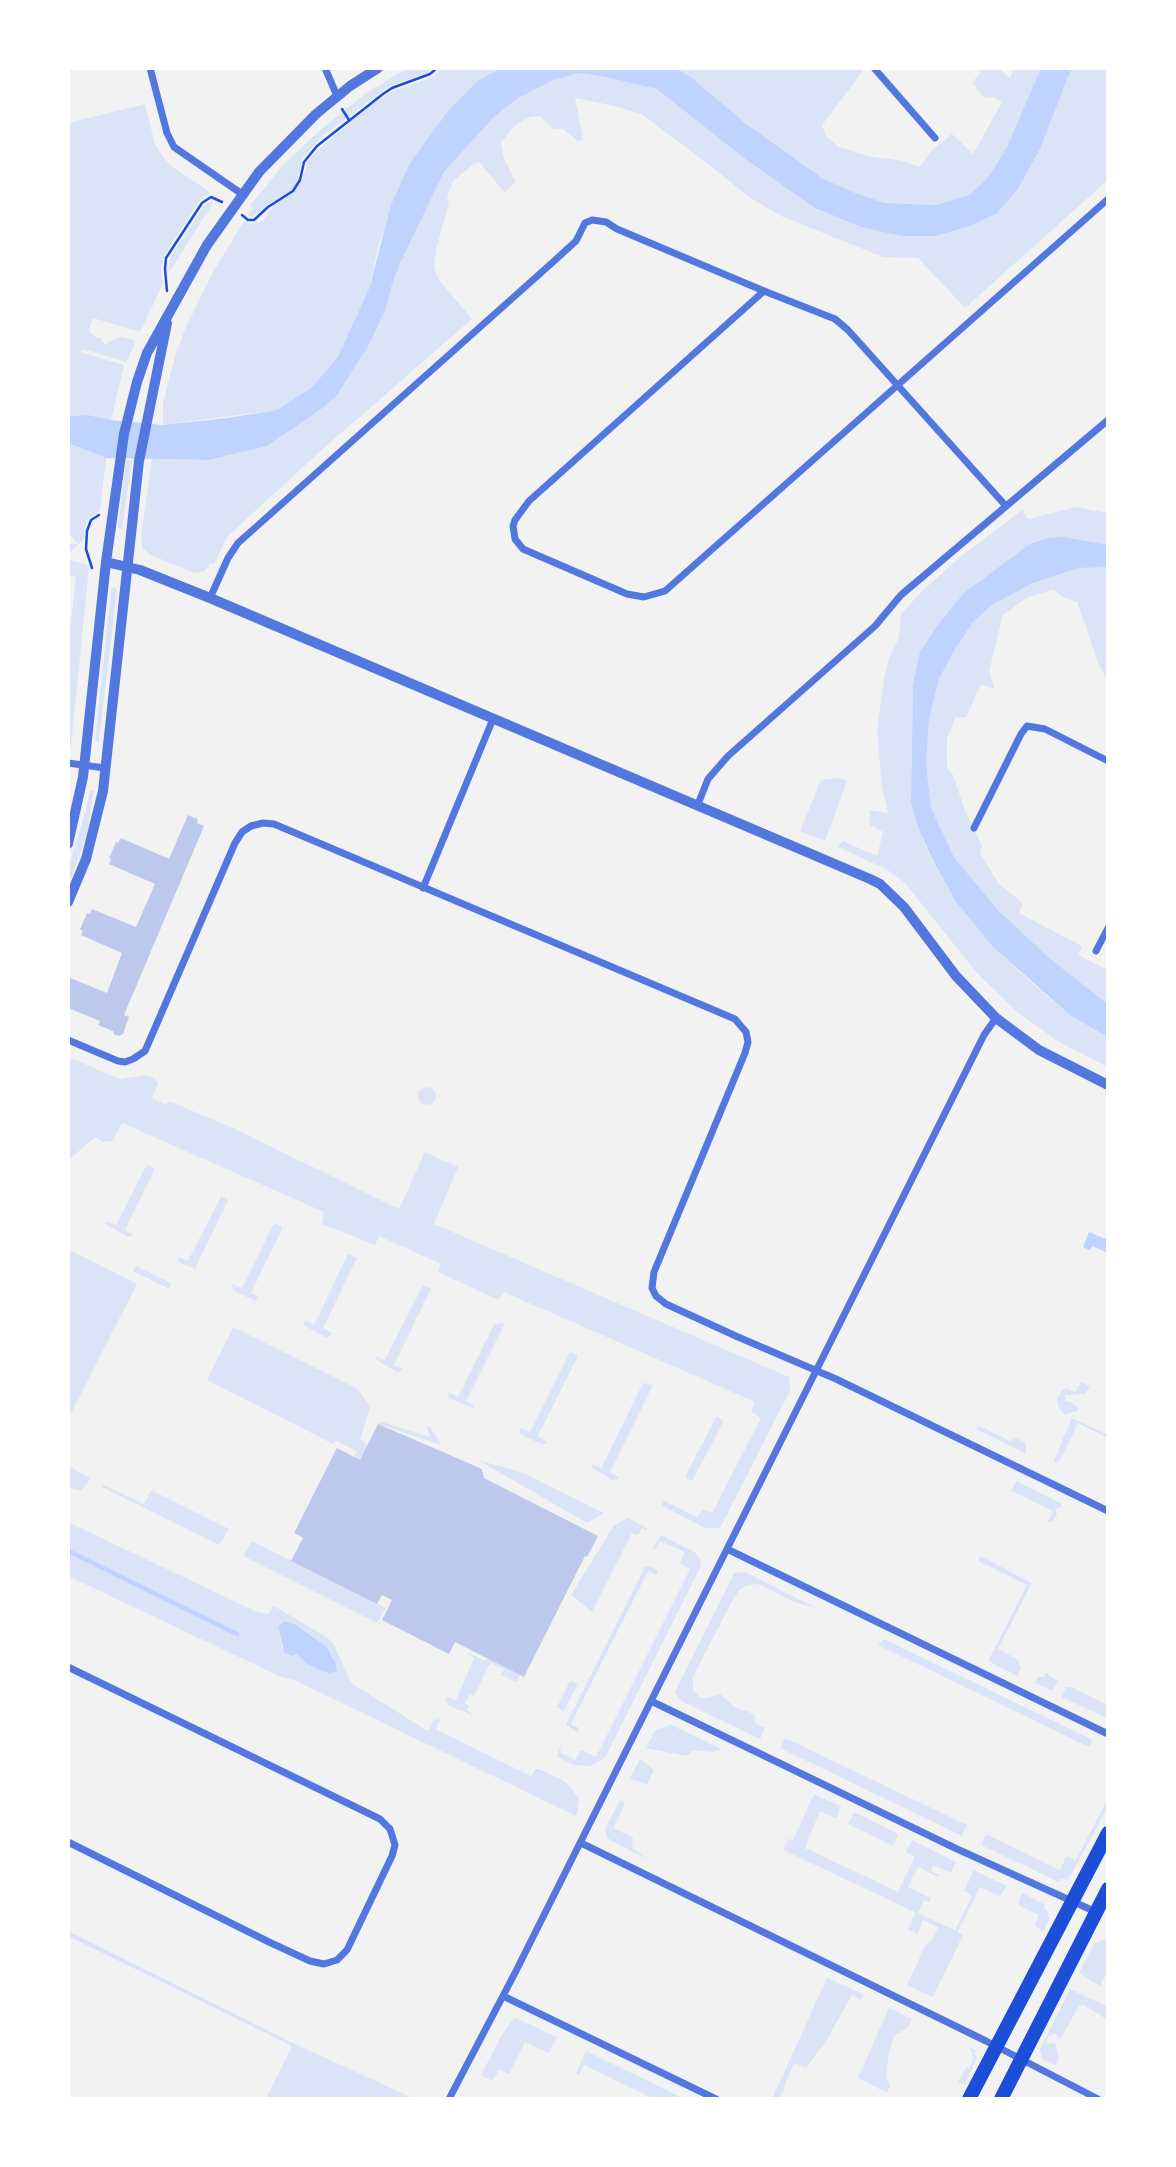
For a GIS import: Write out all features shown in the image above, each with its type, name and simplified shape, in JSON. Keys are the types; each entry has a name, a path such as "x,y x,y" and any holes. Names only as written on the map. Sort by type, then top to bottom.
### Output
{"main road":[{"path":"969,2099 1108,1833"},
{"path":"1001,2099 1108,1889"}],"street":[{"path":"150,68 167,133 174,147 242,194"},
{"path":"325,68 337,96"},
{"path":"68,844 78,808 85,765 106,562 121,458 129,411 147,353 207,245 242,194 283,146 337,96 378,68"},
{"path":"874,68 935,138"},
{"path":"764,291 529,501 513,527 515,539 523,549 627,594 643,597 661,594 1108,199"},
{"path":"210,598 228,558 238,543 554,262 576,241 585,223 592,220 606,222 617,229 835,319 848,330 1004,505"},
{"path":"68,902 86,859 105,768 139,461 168,316"},
{"path":"698,804 708,779 729,756 875,626 901,595 1108,419"},
{"path":"106,562 127,566 210,598 698,804 880,884 904,908 956,976 996,1018 1039,1050 1108,1086"},
{"path":"423,888 493,719"},
{"path":"974,828 1027,726 1036,725 1108,761"},
{"path":"68,764 105,768"},
{"path":"68,1040 118,1061 132,1059 145,1051 235,843 242,832 263,823 274,824 725,1014 744,1027 747,1036 746,1053 654,1272 652,1288 656,1296 666,1304 794,1363 818,1371 1108,1511"},
{"path":"1096,951 1108,928"},
{"path":"449,2099 581,1843 989,1027 996,1018"},
{"path":"727,1549 1108,1734"},
{"path":"68,1667 380,1819 393,1834 395,1846 347,1950 337,1960 324,1964 310,1961 282,1948 68,1842"},
{"path":"651,1701 1096,1912"},
{"path":"581,1843 997,2046 1098,2099"},
{"path":"503,1996 716,2099"}],"path":[{"path":"245,217 254,220 268,206 293,191 300,180 307,157 349,120 392,88 430,74 437,68"},
{"path":"166,280 166,258 202,203 214,197"},
{"path":"89,561 86,549 87,531 91,520 102,514"}],"shaded area":[{"path":"408,68 431,68 427,73 389,86 322,136 303,158 298,177 302,181 312,155 372,104 393,91 435,76 441,68 501,68 477,81 448,111 411,161 378,246 370,286 338,357 311,388 277,410 163,425 163,403 176,353 213,272 244,221 251,224 263,221 274,200 252,217 248,215 253,208 250,206 282,166 319,131 366,93"},
{"path":"676,68 861,68 863,71 822,125 826,136 839,147 920,167 932,150 952,134 973,154 1002,102 993,97 984,98 972,82 981,73 977,68 998,68 1010,78 1014,68 1041,68 1006,149 987,179 969,195 938,205 885,203 822,178 745,123 691,77"},
{"path":"1073,68 1108,68 1108,180 965,308 918,258 883,257 781,216 749,197 641,114 575,98 583,140 578,141 563,129 553,129 540,116 530,117 514,126 501,143 504,159 516,182 504,192 479,162 453,181 447,198 449,203 434,267 439,280 472,319 227,537 214,564 210,563 205,571 194,573 143,549 141,536 152,459 209,460 267,446 320,410 336,395 370,343 386,308 399,266 444,172 494,117 518,98 554,80 579,73 658,89 745,159 815,208 861,227 900,236 936,236 970,226 996,214 1018,189 1040,149"},
{"path":"145,104 155,144 164,158 211,193 202,197 165,254 161,266 163,284 140,332 93,318 89,331 105,345 122,337 136,341 126,362 83,349 80,352 124,365 111,420 88,415 68,416 68,123"},
{"path":"212,202 168,271 170,257 206,203"},
{"path":"68,443 106,458 100,510 87,520 83,540 68,554 68,544 78,544 68,532"},
{"path":"126,460 132,461 122,530 118,527"},
{"path":"1076,507 1108,513 1108,545 1066,537 1048,538 913,685 911,802 933,863 956,902 993,947 1035,986 1071,1016 1108,1037 1108,1067 1059,1042 1017,1012 977,973 904,882 886,869 838,847 843,841 877,856 883,832 870,825 869,810 888,813 882,787 877,731 884,679 889,658 899,637 901,614 959,558 1022,510 1028,519"},
{"path":"68,560 85,564 89,568 71,746 68,746 68,651 76,576 68,575"},
{"path":"1108,567 1108,682 1099,665 1077,602 1054,590 1028,597 1003,615 989,672 995,689 981,685 966,717 955,718 947,739 947,767 953,775 966,813 982,846 980,853 999,884 1023,903 1019,913 1082,946 1078,955 1108,970 1108,1004 1048,957 998,910 954,857 931,808 926,763 929,720 939,679 973,622 992,605 1033,583 1079,568"},
{"path":"114,586 117,590 99,742 95,740 111,590"},
{"path":"839,778 847,781 825,841 800,831 821,780"},
{"path":"94,790 87,834 68,886 68,868 90,791"},
{"path":"68,1057 120,1079 145,1075 155,1079 158,1083 152,1098 166,1105 169,1101 233,1128 399,1209 425,1152 458,1167 434,1224 789,1377 790,1391 720,1528 705,1528 662,1503 663,1500 697,1517 703,1510 712,1513 761,1418 751,1412 755,1402 504,1292 498,1300 438,1272 441,1264 379,1236 375,1245 322,1224 324,1212 122,1123 112,1141 103,1142 95,1137 68,1163"},
{"path":"423,1087 431,1087 436,1096 434,1103 423,1105 418,1100 418,1092"},
{"path":"147,1164 155,1169 125,1230 134,1235 128,1237 105,1224 106,1221 116,1225"},
{"path":"221,1196 228,1200 195,1269 178,1262 179,1257 188,1261"},
{"path":"274,1223 283,1227 251,1293 259,1297 255,1301 233,1290 232,1284 242,1288"},
{"path":"68,1249 137,1284 68,1419"},
{"path":"348,1254 357,1258 323,1328 332,1333 326,1337 303,1323 305,1320 314,1325"},
{"path":"136,1266 171,1283 169,1289 133,1271"},
{"path":"423,1285 431,1289 394,1365 403,1369 398,1373 375,1359 376,1356 385,1360"},
{"path":"505,1323 466,1401 475,1406 473,1408 449,1398 448,1392 458,1397 494,1324"},
{"path":"233,1327 358,1389 370,1407 360,1439 368,1445 360,1460 354,1457 357,1451 336,1441 333,1444 207,1380"},
{"path":"570,1352 578,1356 538,1436 547,1442 543,1445 520,1434 520,1428 530,1432"},
{"path":"1081,1382 1090,1386 1085,1394 1065,1395 1065,1402 1071,1402 1079,1408 1064,1415 1057,1399 1062,1390 1067,1388 1075,1392"},
{"path":"643,1383 653,1385 610,1472 619,1478 614,1481 591,1467 593,1464 601,1468"},
{"path":"716,1417 723,1420 723,1423 692,1481 685,1477"},
{"path":"1072,1418 1108,1435 1108,1438 1078,1423 1056,1463 1054,1460"},
{"path":"382,1422 430,1437 426,1425 431,1428 441,1445 378,1424"},
{"path":"978,1425 1010,1441 1016,1438 1024,1442 1026,1454 976,1429"},
{"path":"478,1460 523,1473 604,1513 587,1523"},
{"path":"68,1466 90,1478 80,1491 68,1487"},
{"path":"1016,1481 1062,1504 1055,1509 1057,1514 1053,1521 1048,1522 1053,1511 1011,1491"},
{"path":"104,1485 144,1504 151,1490 229,1529 219,1545 102,1487"},
{"path":"628,1518 647,1528 642,1528 638,1535 632,1533 592,1612 571,1595 614,1525"},
{"path":"68,1522 257,1612 268,1614 274,1606 328,1638 334,1645 351,1683 428,1731 434,1720 441,1719 436,1729 531,1776 539,1769 564,1781 579,1800 576,1816 294,1680 281,1677 68,1576","holes":["285,1621 295,1624 331,1653 335,1662 306,1663 297,1654 282,1648 278,1626"]},
{"path":"661,1535 695,1552 701,1561 700,1568 605,1758 590,1766 574,1765 557,1756 562,1743 560,1752 575,1760 581,1750 596,1757 690,1569 680,1563 685,1552 660,1541 655,1550 653,1548"},
{"path":"252,1541 386,1608 377,1623 243,1556"},
{"path":"980,1556 1032,1583 998,1649 1017,1659 1021,1668 1017,1676 988,1661 1027,1585 978,1561"},
{"path":"645,1567 658,1570 656,1575 648,1571 571,1724 579,1728 577,1732 566,1724"},
{"path":"745,1572 816,1608 794,1602 759,1584 739,1590 693,1677 693,1689 698,1696 705,1699 720,1694 735,1707 754,1714 756,1724 765,1728 760,1739 681,1701 675,1692 734,1573"},
{"path":"884,1639 1093,1740 1089,1747 878,1645"},
{"path":"469,1653 485,1661 487,1658 520,1675 516,1682 501,1675 504,1669 490,1663 474,1696 470,1694 465,1703 469,1706 467,1710 473,1715 449,1706 444,1699 447,1697 456,1700 474,1658 468,1655"},
{"path":"1046,1673 1058,1681 1052,1691 1035,1683 1038,1677 1044,1677"},
{"path":"570,1681 578,1684 564,1711 557,1707"},
{"path":"1066,1687 1108,1705 1108,1719 1062,1697"},
{"path":"669,1724 722,1749 712,1752 694,1750 686,1756 646,1748 655,1730"},
{"path":"785,1738 967,1825 962,1836 780,1748"},
{"path":"640,1759 654,1770 647,1785 630,1778"},
{"path":"814,1794 841,1806 836,1818 820,1811 805,1848 898,1892 915,1857 906,1852 912,1840 956,1862 951,1873 933,1865 931,1871 939,1875 938,1877 918,1867 908,1887 931,1898 929,1902 924,1900 918,1913 955,1930 972,1896 964,1891 974,1870 1007,1886 1000,1896 980,1887 958,1932 963,1935 933,1997 907,1985 925,1946 931,1941 938,1927 923,1920 918,1934 908,1929 915,1912 783,1850 788,1839 793,1840"},
{"path":"1108,1798 1108,1807 1068,1880 1060,1879 1059,1882 981,1845 986,1834 1060,1870 1066,1857 1076,1860"},
{"path":"620,1800 625,1803 614,1828 633,1838 632,1847 646,1859 607,1838 605,1829"},
{"path":"854,1812 898,1834 893,1846 848,1824"},
{"path":"1022,1893 1045,1905 1049,1920 1043,1932 1035,1925 1039,1915 1018,1905"},
{"path":"68,1931 293,2043 415,2099 266,2099 292,2046 68,1936"},
{"path":"1108,1938 1108,1970 1100,1986 1079,1973 1094,1944"},
{"path":"827,1978 863,1994 861,2000 852,1995 825,2043 806,2068 794,2063 779,2099 772,2099"},
{"path":"1070,1989 1108,2007 1108,2020 1083,2005 1079,2006 1061,2038 1056,2034 1049,2036 1046,2041 1047,2044 1055,2043 1059,2058 1056,2066 1042,2059 1040,2049"},
{"path":"889,2008 912,2019 908,2028 895,2035 889,2051 886,2079 890,2085 887,2093 858,2078"},
{"path":"516,2018 557,2037 549,2053 525,2042 509,2074 499,2069 493,2081 481,2075 500,2038"},
{"path":"969,2046 976,2051 974,2053 977,2058 965,2085 958,2082 966,2067 969,2068 972,2063"},
{"path":"586,2051 685,2099 654,2099 584,2065 579,2075 576,2073"}],"water":[{"path":"501,68 676,68 691,77 745,123 822,178 885,203 937,205 969,195 987,179 1006,149 1041,68 1073,68 1040,149 1018,189 996,214 970,226 936,236 900,236 861,227 815,208 745,159 657,89 579,73 554,80 518,98 494,117 444,172 399,266 386,308 370,343 337,395 320,410 267,446 209,460 106,458 68,443 68,416 88,415 163,425 228,418 277,410 311,388 338,357 370,286 391,205 411,161 448,111 477,81"},
{"path":"1066,537 1108,545 1108,567 1079,568 1033,583 992,605 973,622 939,679 929,720 926,763 931,808 954,857 998,910 1048,957 1108,1004 1108,1037 1071,1016 993,947 956,902 934,863 918,827 911,802 913,685 920,652 964,593 1030,544 1048,538"},
{"path":"1089,1232 1108,1240 1106,1252 1092,1246 1090,1250 1083,1247"},
{"path":"285,1621 295,1624 327,1647 337,1671 321,1671 306,1663 297,1654 292,1656 284,1652 278,1626"}],"building":[{"path":"188,815 198,819 197,823 204,826 124,1015 129,1017 123,1034 119,1036 98,1025 100,1021 68,1008 68,977 107,993 122,953 81,935 83,931 80,929 87,913 90,914 92,909 136,927 155,884 109,864 116,842 121,838 169,859"},
{"path":"378,1424 482,1469 484,1478 598,1536 587,1557 585,1556 524,1677 455,1642 449,1654 382,1620 392,1600 382,1595 377,1604 291,1561 303,1538 294,1533 337,1448 360,1460"}],"waterway":[{"path":"68,1551 237,1634"}]}
